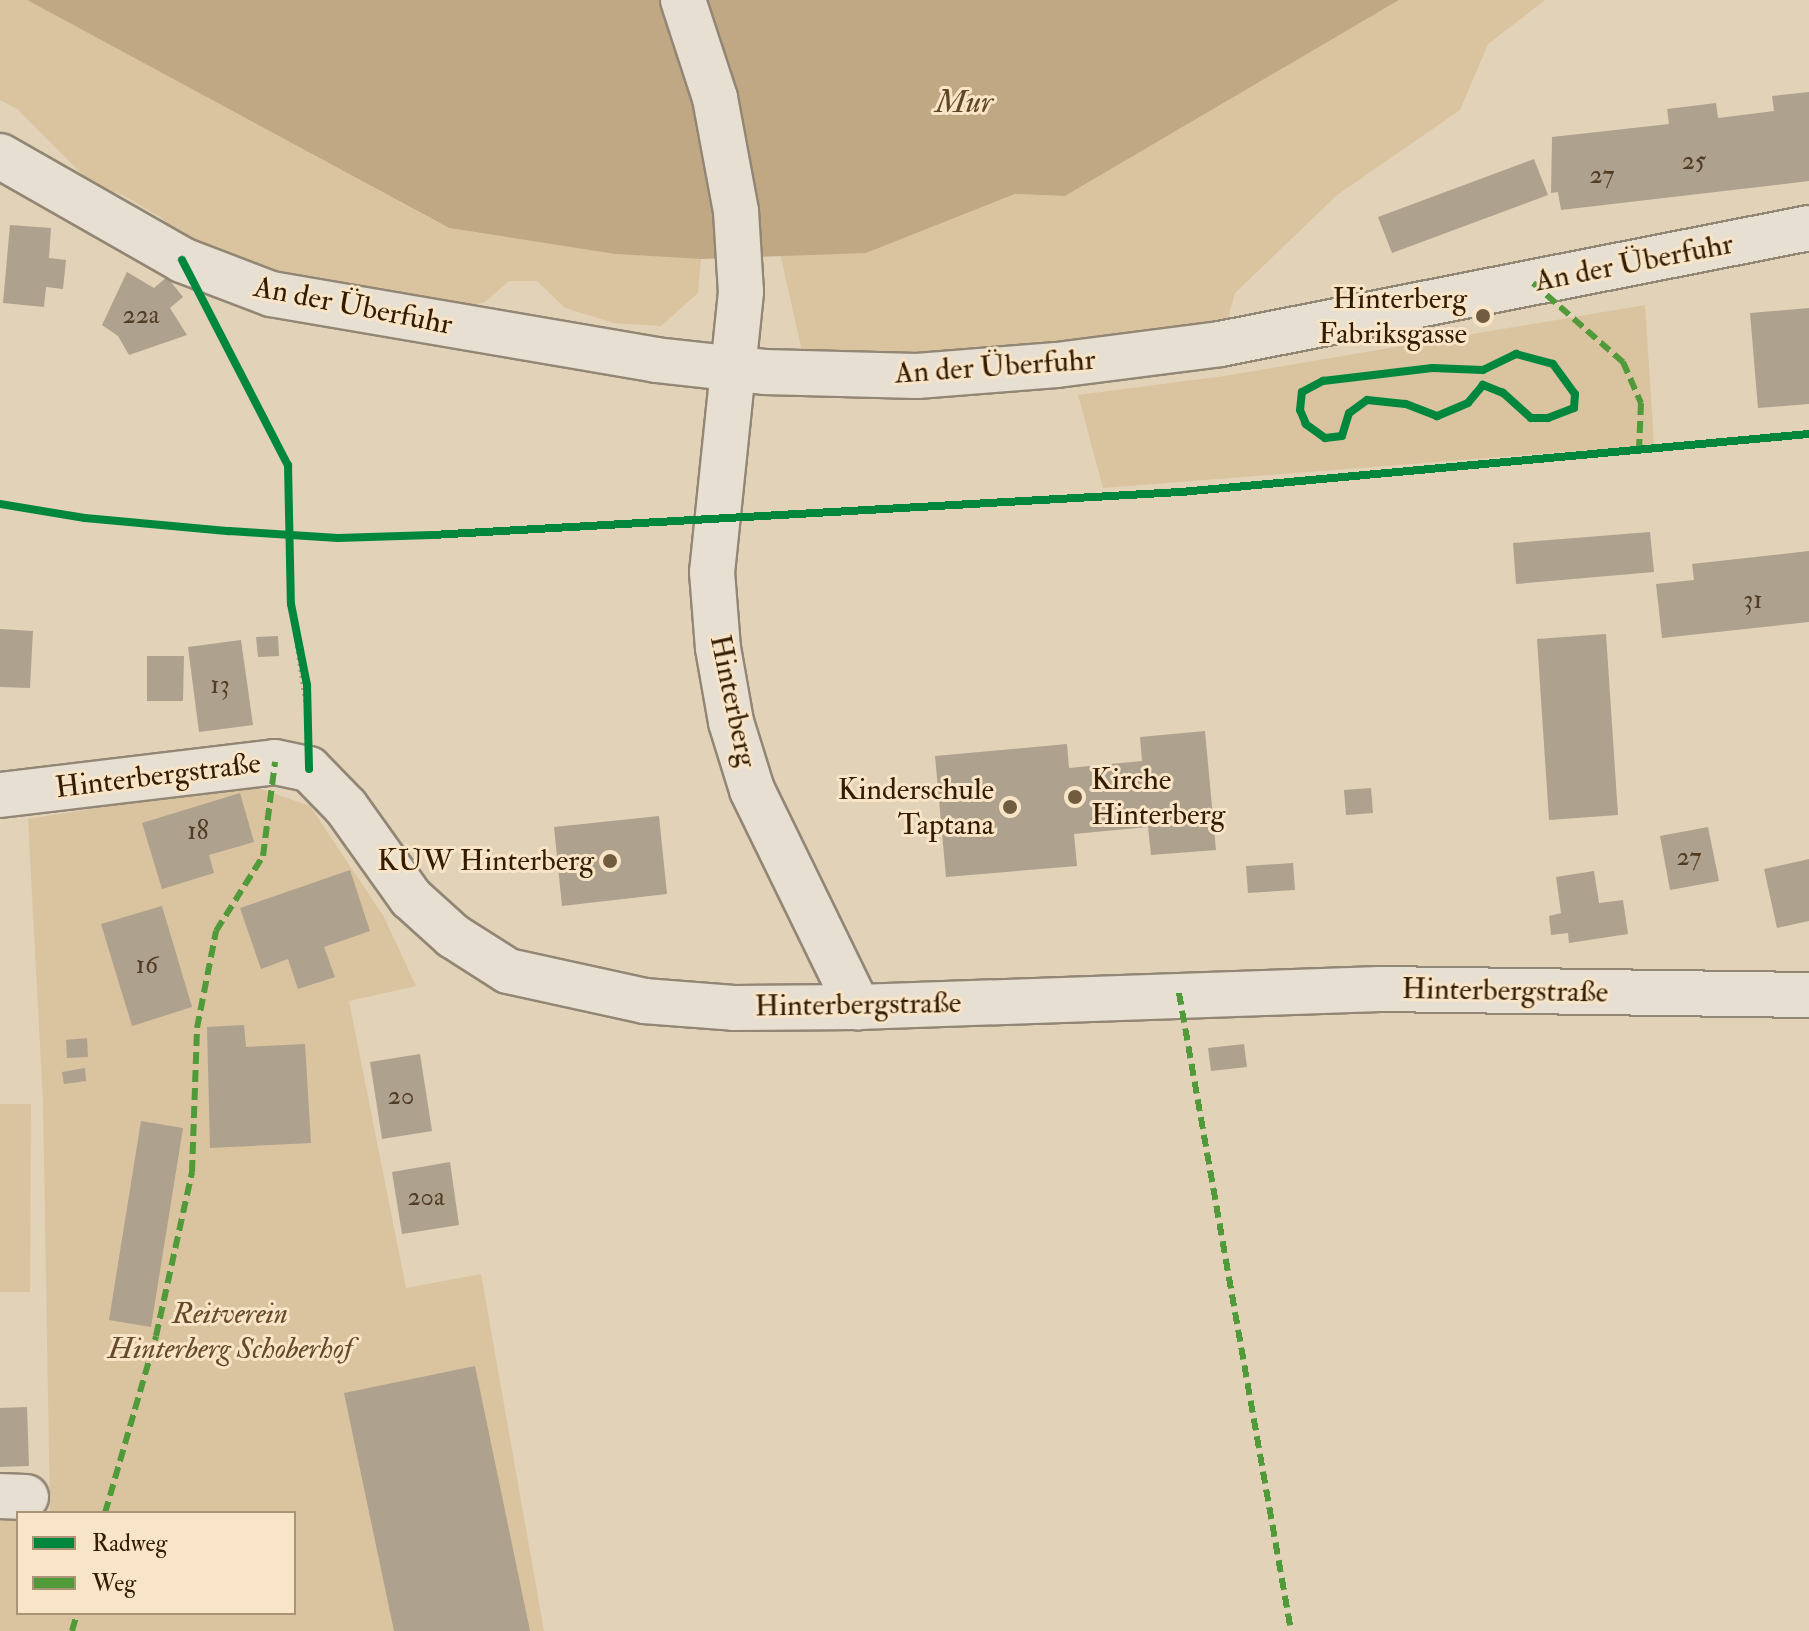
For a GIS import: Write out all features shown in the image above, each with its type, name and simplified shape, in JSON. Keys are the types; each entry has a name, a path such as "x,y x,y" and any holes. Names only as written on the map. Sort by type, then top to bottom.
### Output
{"street":[{"name":"Hinterberg","path":"683,0 715,98 736,211 741,292 712,572 718,648 731,722 752,790 858,1007"},
{"name":"An der Überfuhr","path":"0,156 116,225 241,285 734,371 917,376 1146,354 1809,228"},
{"name":"Hinterbergstraße","path":"0,795 275,762 309,769 346,807 411,898 453,936 508,971 644,1001 734,1008 858,1007 1380,989 1809,995"}],"path":[{"path":"275,534 307,536"}],"green space":[{"path":"0,0 27,0 448,228 615,254 701,259 698,293 661,326 614,323 565,308 537,281 509,281 485,302 451,310 281,271 254,272 176,234 162,218 123,195 93,185 17,109 0,100"},
{"path":"1399,0 1545,0 1488,44 1460,110 1337,195 1235,293 1220,344 807,374 780,253 866,253 1015,194 1065,196"},
{"path":"1645,305 1654,445 1103,488 1078,395 1224,376"},
{"name":"Reitverein Hinterberg Schoberhof","path":"247,784 310,806 384,917 416,986 349,1001 406,1288 481,1274 544,1631 0,1631 0,1517 16,1518 16,1615 296,1615 296,1511 50,1511 43,1101 28,819"},
{"path":"0,1104 31,1104 30,1292 0,1292"}],"water":[{"name":"Mur","path":"27,0 1399,0 1065,196 1015,194 866,253 701,259 615,254 449,228"}],"building":[{"path":"1809,92 1809,181 1561,210 1558,192 1551,193 1552,137 1669,124 1667,109 1716,103 1718,118 1774,111 1772,96"},
{"path":"1534,159 1548,195 1392,253 1378,217"},
{"path":"10,225 51,228 49,258 66,260 63,289 46,287 44,307 3,303"},
{"path":"127,272 154,288 167,277 183,297 170,308 187,335 129,355 118,336 102,325"},
{"path":"1809,308 1809,404 1758,408 1750,313"},
{"path":"1650,532 1654,572 1516,584 1513,543"},
{"path":"1809,551 1809,622 1662,638 1656,584 1694,580 1692,564"},
{"path":"0,629 33,631 30,688 0,687"},
{"path":"1606,634 1618,815 1549,820 1537,639"},
{"path":"278,636 279,656 258,657 256,637"},
{"path":"241,640 253,725 199,732 188,647"},
{"path":"147,656 184,656 183,701 147,701"},
{"name":"Kirche Hinterberg","path":"1205,731 1216,850 1151,855 1148,827 1074,834 1077,866 946,877 935,756 1067,744 1069,768 1142,761 1140,737"},
{"path":"1371,788 1373,813 1346,815 1344,790"},
{"path":"240,793 254,842 209,855 214,873 162,889 142,823"},
{"name":"KUW Hinterberg","path":"659,816 667,894 562,906 554,827"},
{"path":"1708,827 1719,881 1670,890 1660,836"},
{"path":"1809,859 1809,921 1777,928 1764,869"},
{"path":"1293,863 1295,890 1248,893 1246,866"},
{"path":"350,870 370,931 324,947 335,977 298,989 288,959 261,969 240,908"},
{"path":"1594,871 1599,903 1623,900 1628,934 1569,943 1568,933 1551,935 1549,916 1561,913 1556,877"},
{"path":"162,906 192,1007 132,1026 101,924"},
{"path":"244,1025 246,1047 305,1044 311,1143 210,1148 207,1027"},
{"path":"87,1038 88,1057 67,1058 66,1040"},
{"path":"1244,1044 1247,1067 1211,1071 1208,1048"},
{"path":"420,1054 432,1131 382,1139 370,1062"},
{"path":"85,1068 86,1081 64,1084 62,1072"},
{"path":"141,1121 183,1128 151,1327 109,1320"},
{"path":"450,1162 459,1225 402,1234 392,1172"},
{"path":"475,1366 530,1631 394,1631 344,1393"},
{"path":"27,1407 29,1466 0,1467 0,1408"}],"marked path":[{"path":"1533,283 1623,362 1641,403 1639,448"},
{"path":"106,1511 156,1336 192,1172 197,1028 216,931 263,856 275,762"},
{"path":"1179,993 1291,1631"},
{"path":"72,1631 76,1615"}],"cycle path":[{"path":"182,260 288,465 291,604 307,685 309,769"},
{"path":"1516,354 1553,364 1575,394 1574,408 1548,418 1531,418 1503,393 1483,385 1468,403 1437,416 1405,404 1367,400 1349,413 1342,436 1325,438 1306,424 1300,410 1302,392 1323,381 1432,368 1483,370 1516,354"},
{"path":"0,504 85,518 229,531 338,538 432,535 1181,492 1809,434"}],"place":[{"name":"Hinterberg Fabriksgasse","path":"1483,316"},
{"name":"Kirche Hinterberg","path":"1075,797"},
{"name":"Kinderschule Taptana","path":"1010,807"},
{"name":"KUW Hinterberg","path":"610,861"}]}
